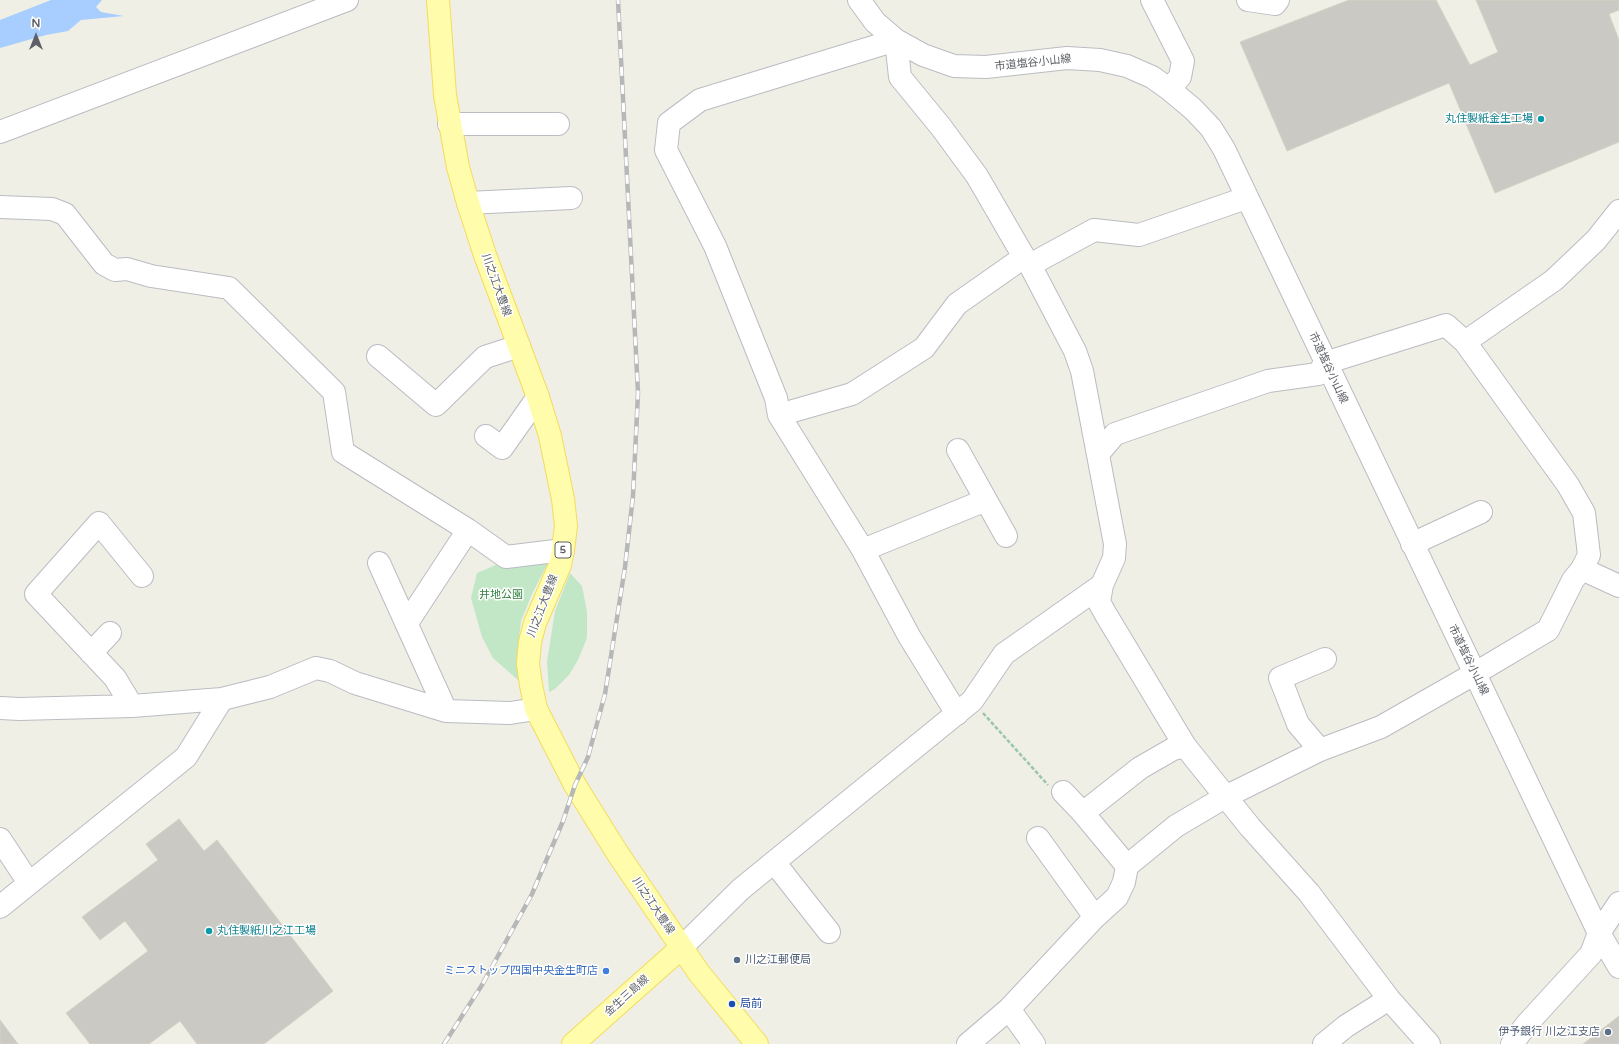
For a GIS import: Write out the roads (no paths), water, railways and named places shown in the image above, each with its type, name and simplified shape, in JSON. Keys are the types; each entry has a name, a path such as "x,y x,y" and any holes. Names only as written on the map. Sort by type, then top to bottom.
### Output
{"main road":[{"name":"川之江大豊線","path":"438,0 444,96 449,124 468,203 485,255 538,397 550,436 563,499 566,526 560,565 535,623 530,642 528,664 530,685 536,710 574,786 681,948 699,973 757,1044"},
{"name":"金生三島線","path":"574,1044 681,948"}],"street":[{"path":"0,132 347,0"},
{"name":"市道塩谷小山線","path":"859,0 875,22 896,40 923,55 954,66 986,67 1067,58 1100,60 1127,66 1152,77 1169,89 1192,108 1211,128 1224,149 1246,198 1599,933 1619,967"},
{"path":"1152,0 1183,61 1180,77 1169,89"},
{"path":"1248,0 1275,4 1278,0"},
{"path":"964,708 909,636 863,550 779,415 776,398 715,246 666,150 669,122 700,100 896,40 900,77 941,127 976,176 1027,261 1075,351 1080,364 1115,544 1114,558 1102,585 1099,602 1185,746 1250,827 1309,893 1389,999 1429,1044"},
{"path":"449,124 558,124"},
{"path":"468,203 571,198"},
{"path":"779,415 852,394 924,348 957,304 1027,261 1094,230 1140,235 1246,198"},
{"path":"0,207 52,209 65,214 104,264 115,270 127,269 151,276 229,288 334,392 343,452 468,530 506,557 563,550"},
{"path":"1465,342 1554,280 1596,240 1619,211"},
{"path":"968,1044 1009,1009 1096,917 1117,897 1124,882 1127,866 1176,826 1225,797 1320,750 1381,727 1548,630 1573,580 1582,569 1589,555 1584,513 1568,485 1465,342 1446,325 1325,363 1318,374 1268,381 1115,434 1098,454"},
{"path":"378,356 436,406 486,357 519,346"},
{"path":"486,436 502,448 538,397"},
{"path":"958,450 1006,536"},
{"path":"863,550 986,500"},
{"path":"1412,544 1481,512"},
{"path":"132,706 115,678 36,594 99,523 142,576"},
{"path":"406,623 468,530"},
{"path":"379,563 446,711"},
{"path":"1582,569 1619,586"},
{"path":"681,948 741,889 964,708 999,664 1004,654 1102,585"},
{"path":"92,653 110,633"},
{"path":"1320,750 1298,724 1280,678 1325,659"},
{"path":"0,708 132,706 222,699 270,687 316,668 330,671 355,683 446,711 510,713 536,710"},
{"path":"0,907 186,757 222,699"},
{"path":"1083,813 1140,768 1174,749 1185,746"},
{"path":"1063,792 1083,813 1127,866"},
{"path":"1038,838 1096,917"},
{"path":"0,839 29,883"},
{"path":"774,862 829,932"},
{"path":"1512,1044 1526,1025 1591,954 1599,933 1619,904"},
{"path":"1324,1044 1346,1026 1389,999"},
{"path":"1009,1009 1034,1044"}],"water":[{"path":"51,0 102,0 96,7 101,12 124,16 81,20 68,31 46,35 0,48 0,20"}],"railway":[{"path":"444,1044 482,985 532,894 563,821 575,785 588,757 605,694 625,567 633,496 638,393 618,0"}],"place":[{"name":"丸住製紙金生工場","path":"1541,119"},
{"name":"丸住製紙川之江工場","path":"209,931"},
{"name":"川之江郵便局","path":"737,960"},
{"name":"ミニストップ四国中央金生町店","path":"606,971"},
{"name":"局前","path":"732,1004"},
{"name":"伊予銀行 川之江支店","path":"1608,1032"}],"park label":[{"name":"井地公園","path":"501,595"}]}
